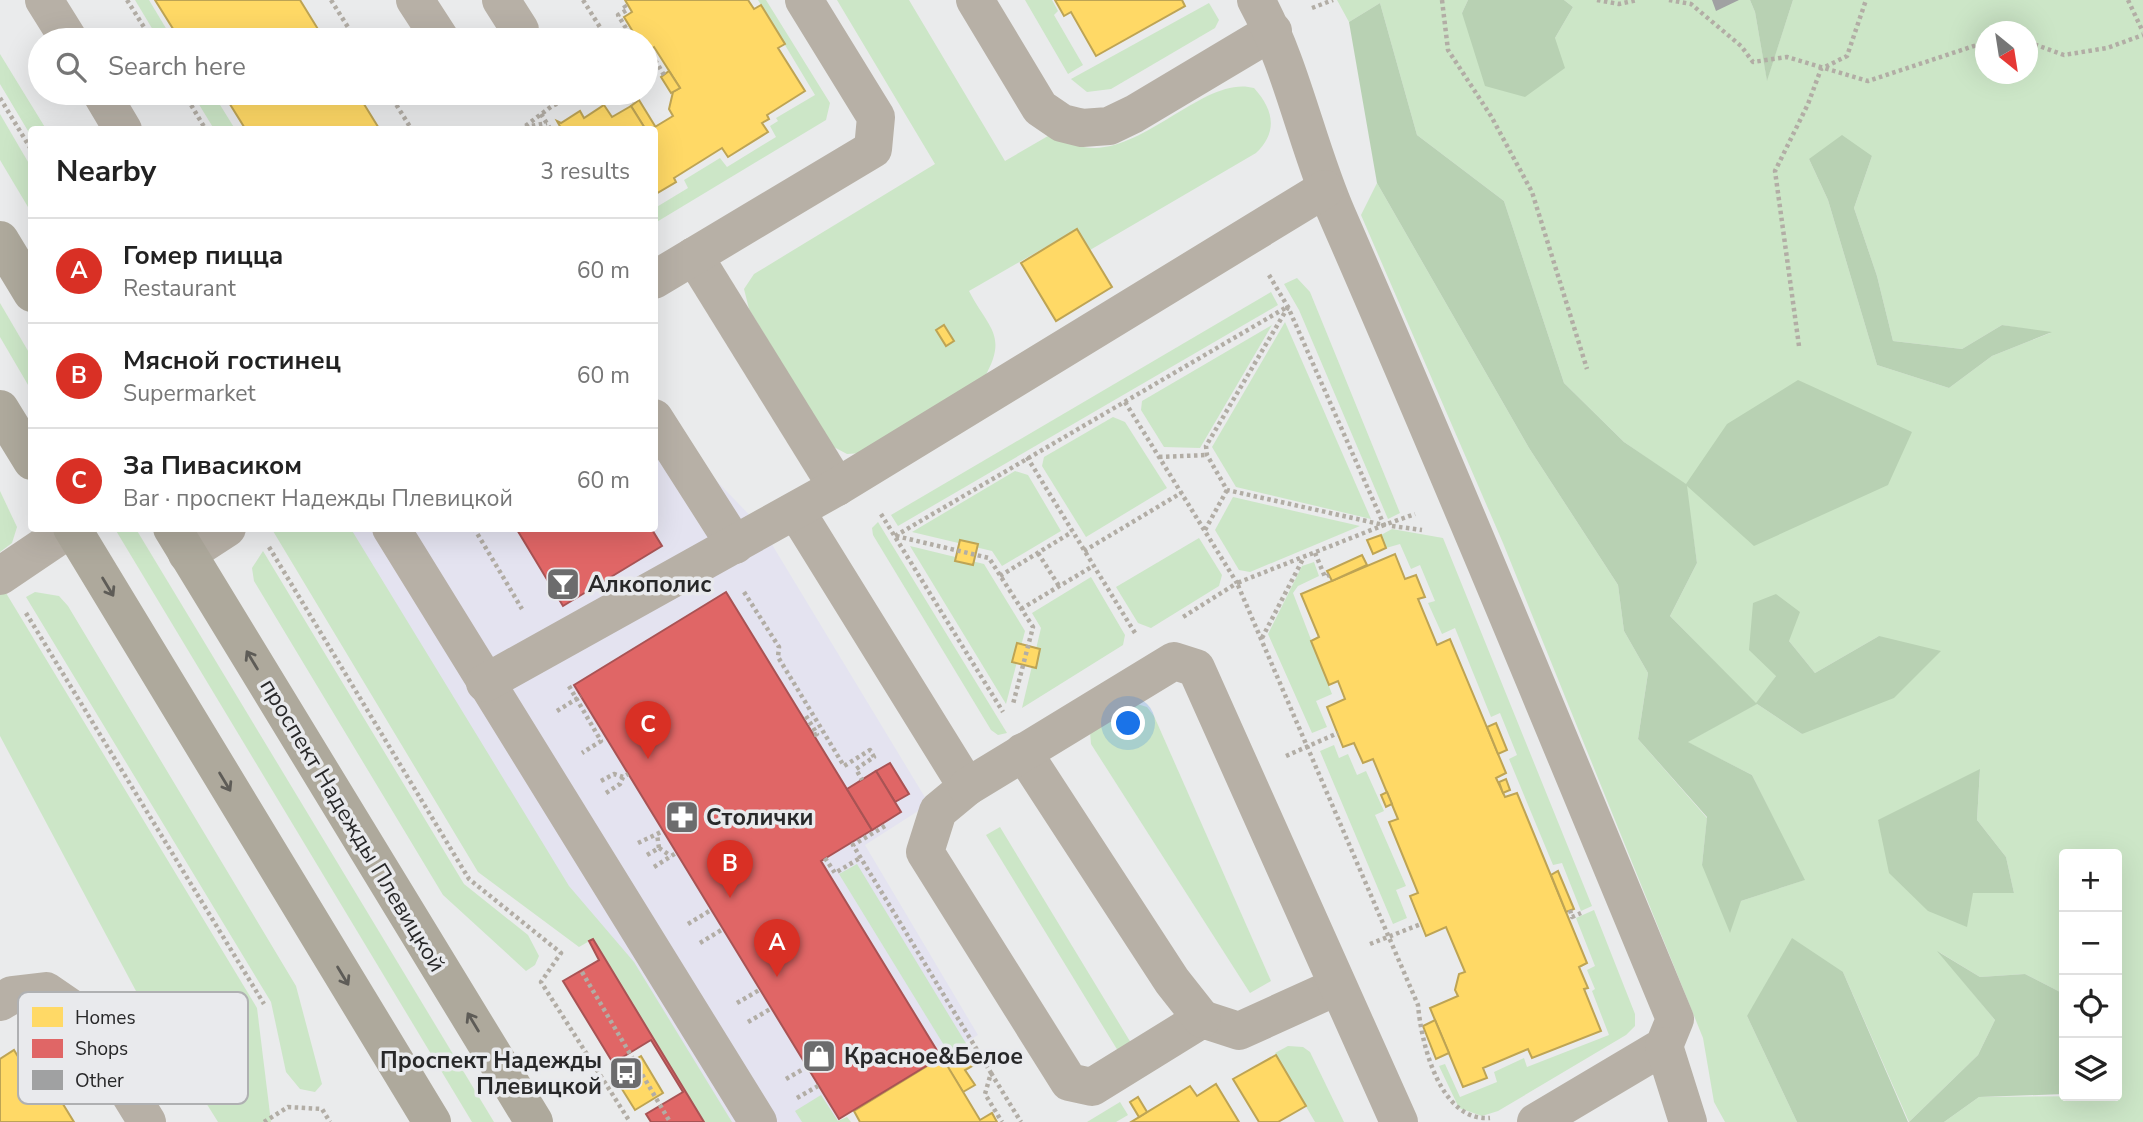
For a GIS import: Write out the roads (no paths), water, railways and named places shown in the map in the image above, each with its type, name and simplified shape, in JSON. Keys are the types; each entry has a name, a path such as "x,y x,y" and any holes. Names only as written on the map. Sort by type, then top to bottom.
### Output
{"main road":[{"path":"0,240 28,286"},
{"path":"0,409 28,454"},
{"path":"74,532 432,1122"},
{"name":"проспект Надежды Плевицкой","path":"179,541 534,1122"}],"lane":[{"path":"44,0 62,28"},
{"path":"415,0 433,28"},
{"path":"501,0 519,28"},
{"path":"658,278 873,149 876,117 804,0"},
{"path":"975,0 1040,108 1062,123 1082,128 1109,126 1134,114 1265,16 1325,189 1462,502 1675,1019 1664,1046 1688,1122"},
{"path":"108,105 122,126"},
{"path":"485,683 796,511 1325,189"},
{"path":"694,256 836,487"},
{"path":"658,424 735,545"},
{"path":"796,511 967,787"},
{"path":"1,575 66,532"},
{"path":"179,541 212,532"},
{"path":"393,532 758,1122"},
{"path":"1202,1019 1092,1087 1069,1082 925,852 938,811 967,787 1174,661 1196,668 1336,988 1399,1122"},
{"path":"1023,752 1172,981 1202,1019 1240,1031 1336,988"},
{"path":"0,1002 18,994"},
{"path":"1518,1118 1664,1046"},
{"path":"136,1104 147,1122"}],"place":[{"name":"Алкополис","path":"563,584"},
{"name":"За Пивасиком","path":"648,759"},
{"name":"Столички","path":"682,817"},
{"name":"Мясной гостинец","path":"730,898"},
{"name":"Гомер пицца","path":"777,977"},
{"name":"Красное&Белое","path":"819,1056"},
{"name":"Проспект Надежды Плевицкой","path":"626,1073"}]}
